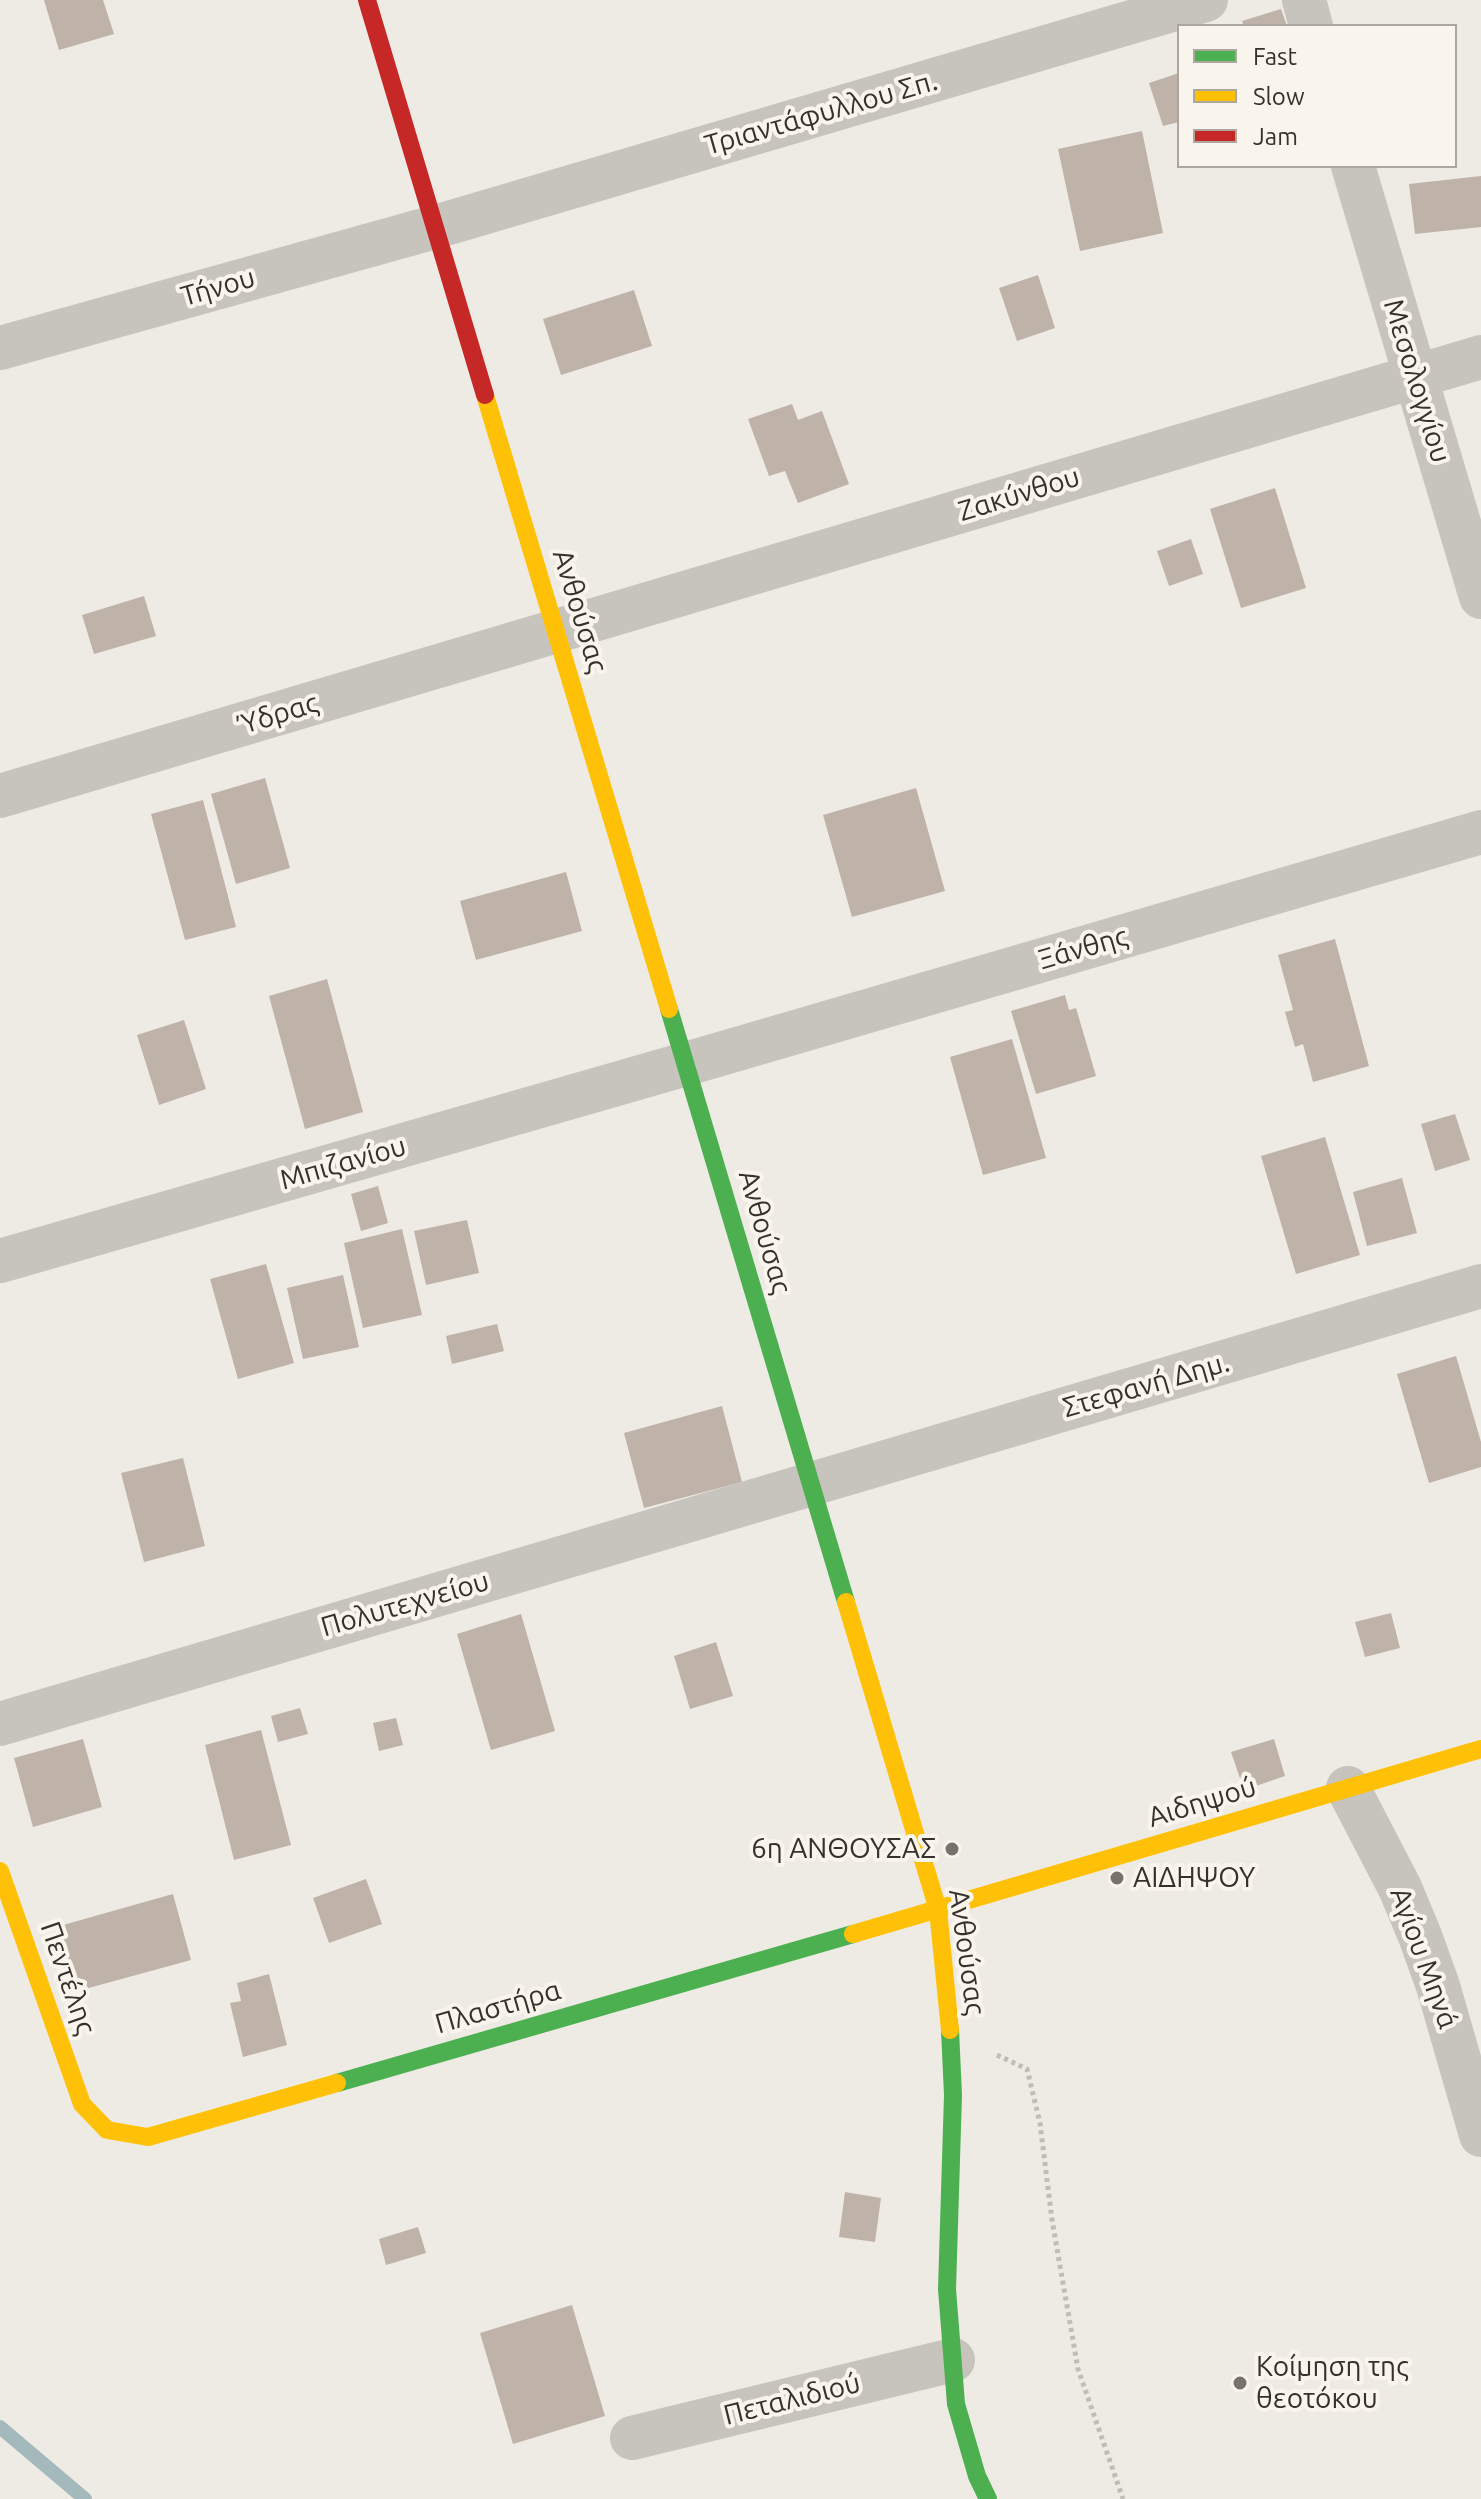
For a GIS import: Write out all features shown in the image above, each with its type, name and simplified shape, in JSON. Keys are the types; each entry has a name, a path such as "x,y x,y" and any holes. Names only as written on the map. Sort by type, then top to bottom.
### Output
{"street":[{"name":"Ανθούσας","path":"367,0 938,1910 953,2095 947,2289 956,2404 977,2476 988,2499"},
{"name":"Τριαντάφυλλου Σπ.","path":"435,227 1206,0"},
{"path":"1304,0 1310,24"},
{"name":"Μεσολογγίου","path":"1354,168 1481,597"},
{"name":"Τήνου","path":"0,348 435,227"},
{"name":"Ζακύνθου","path":"557,631 1481,357"},
{"name":"Ύδρας","path":"0,796 557,631"},
{"name":"Ξάνθης","path":"686,1064 1481,832"},
{"name":"Μπιζανίου","path":"0,1261 686,1064"},
{"name":"Στεφανή Δημ.","path":"811,1484 1481,1286"},
{"name":"Πολυτεχνείου","path":"0,1724 811,1484"},
{"name":"Αιδηψού","path":"938,1910 1481,1749"},
{"name":"Αγίου Μηνά","path":"1348,1788 1400,1888 1420,1936 1438,1986 1481,2135"},
{"name":"Πεντέλης","path":"0,1871 82,2104"},
{"name":"Πλαστήρα","path":"82,2104 107,2130 148,2137 938,1910"},
{"name":"Πεταλιδιού","path":"632,2438 953,2360"}],"path":[{"path":"950,2033 1027,2069 1040,2123 1052,2220 1078,2369 1123,2499"}],"building":[{"path":"44,0 103,0 114,34 59,50"},
{"path":"1281,9 1286,24 1243,24 1242,21"},
{"path":"1177,74 1177,122 1163,126 1149,83"},
{"path":"1142,131 1163,233 1080,251 1058,149"},
{"path":"1481,176 1481,227 1415,234 1409,184"},
{"path":"1038,275 1055,328 1017,341 999,288"},
{"path":"634,290 652,346 561,375 543,319"},
{"path":"792,404 798,420 822,411 849,484 798,503 785,471 769,476 748,419"},
{"path":"1275,488 1306,588 1241,608 1210,509"},
{"path":"1191,539 1203,574 1169,586 1157,551"},
{"path":"144,596 156,636 94,654 82,615"},
{"path":"265,778 290,868 236,884 211,794"},
{"path":"916,788 945,891 852,917 823,815"},
{"path":"203,800 236,927 185,940 151,814"},
{"path":"566,872 582,931 476,960 460,901"},
{"path":"1335,939 1369,1066 1313,1082 1303,1044 1295,1047 1285,1012 1293,1010 1278,955"},
{"path":"327,979 363,1112 305,1129 269,996"},
{"path":"1065,995 1069,1010 1076,1008 1096,1076 1036,1094 1011,1011"},
{"path":"184,1020 206,1089 159,1105 137,1035"},
{"path":"1012,1039 1046,1158 983,1175 950,1057"},
{"path":"1455,1114 1470,1160 1435,1171 1421,1124"},
{"path":"1325,1137 1360,1255 1296,1274 1261,1156"},
{"path":"1402,1178 1417,1233 1367,1246 1353,1192"},
{"path":"378,1186 388,1223 361,1231 351,1194"},
{"path":"467,1220 479,1273 426,1285 414,1231"},
{"path":"402,1229 422,1315 363,1328 344,1243"},
{"path":"266,1264 294,1363 238,1379 210,1279"},
{"path":"343,1275 359,1347 303,1359 287,1288"},
{"path":"497,1324 504,1351 452,1364 446,1336"},
{"path":"1456,1356 1481,1442 1481,1467 1429,1483 1397,1374"},
{"path":"722,1406 742,1482 644,1508 624,1433"},
{"path":"183,1458 205,1546 144,1562 121,1473"},
{"path":"1391,1613 1400,1648 1365,1657 1355,1622"},
{"path":"521,1614 555,1731 491,1750 457,1634"},
{"path":"716,1642 733,1696 690,1709 674,1656"},
{"path":"300,1708 308,1734 278,1742 271,1716"},
{"path":"396,1718 403,1745 379,1751 373,1723"},
{"path":"261,1730 291,1845 234,1860 205,1745"},
{"path":"83,1739 102,1807 33,1827 14,1758"},
{"path":"1274,1739 1285,1776 1244,1790 1231,1752"},
{"path":"366,1879 382,1924 329,1943 313,1898"},
{"path":"173,1894 191,1960 74,1992 56,1927"},
{"path":"269,1974 287,2045 243,2057 230,2003 241,2001 237,1983"},
{"path":"845,2192 881,2198 875,2242 839,2237"},
{"path":"418,2227 426,2253 386,2265 379,2239"},
{"path":"572,2305 605,2416 513,2444 480,2333"}],"waterway":[{"path":"0,2427 85,2499"}],"traffic: fast":[{"path":"669,1009 846,1602"},
{"path":"337,2083 853,1934"},
{"path":"950,2030 953,2095 947,2289 956,2404 977,2476 988,2499"}],"traffic: slow":[{"path":"485,395 669,1009"},
{"path":"846,1602 938,1910 950,2030"},
{"path":"853,1934 1481,1749"},
{"path":"0,1871 82,2104 107,2130 148,2137 337,2083"}],"traffic: jam":[{"path":"367,0 485,395"}],"place":[{"name":"6η ΑΝΘΟΥΣΑΣ","path":"952,1849"},
{"name":"ΑΙΔΗΨΟΥ","path":"1117,1878"},
{"name":"Κοίμηση της θεοτόκου","path":"1240,2383"}]}
